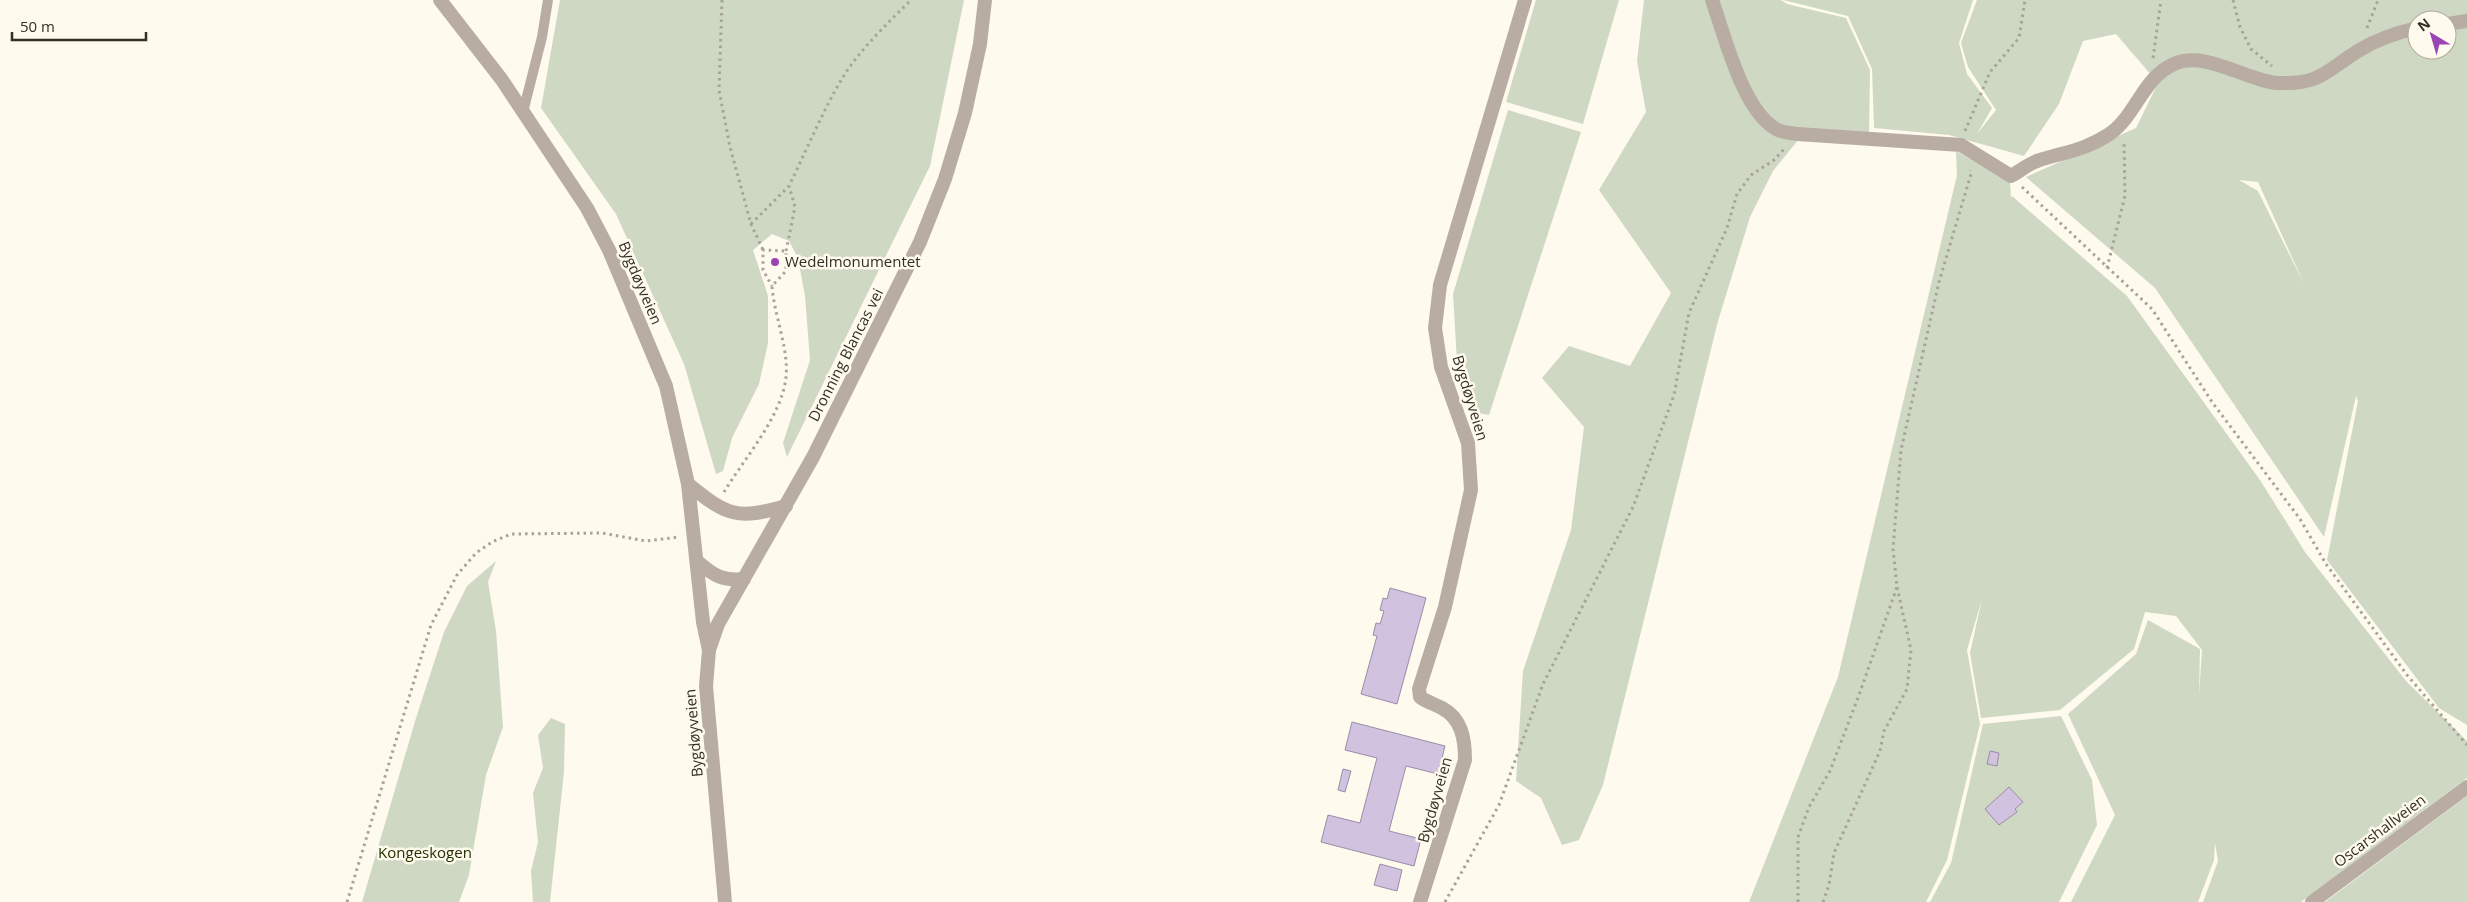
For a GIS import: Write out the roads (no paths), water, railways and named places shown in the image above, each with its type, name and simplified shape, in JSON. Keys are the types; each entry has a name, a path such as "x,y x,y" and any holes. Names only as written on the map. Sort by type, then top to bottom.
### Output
{"street":[{"name":"Bygdøyveien","path":"440,0 502,80 587,208 609,250 666,386 688,484 698,562 703,622 709,650 706,686 725,902"},
{"name":"Dronning Blancas vei","path":"709,650 718,624 786,506 905,273 933,211 965,114 980,44 985,0"},
{"name":"Bygdøyveien","path":"1420,902 1465,760 1463,736 1459,725 1443,709 1420,697 1419,689 1445,607 1471,490 1468,443 1441,366 1436,328 1440,285 1525,0"},
{"path":"1712,0 1743,88 1762,118 1779,131 1797,134 1961,145 2011,176 2036,161 2075,152 2107,135 2123,124 2150,82 2174,64 2192,60 2226,67 2277,83 2314,80 2358,51 2389,34 2407,30"},
{"path":"688,484 717,506 730,512 753,515 786,506"},
{"path":"698,562 719,578 729,580 744,578"},
{"name":"Oscarshallveien","path":"2312,902 2467,787"}],"lane":[{"path":"523,112 542,37 548,0"}],"place":[{"name":"Wedelmonumentet","path":"775,262"}],"park label":[{"name":"Kongeskogen","path":"425,853"}]}
